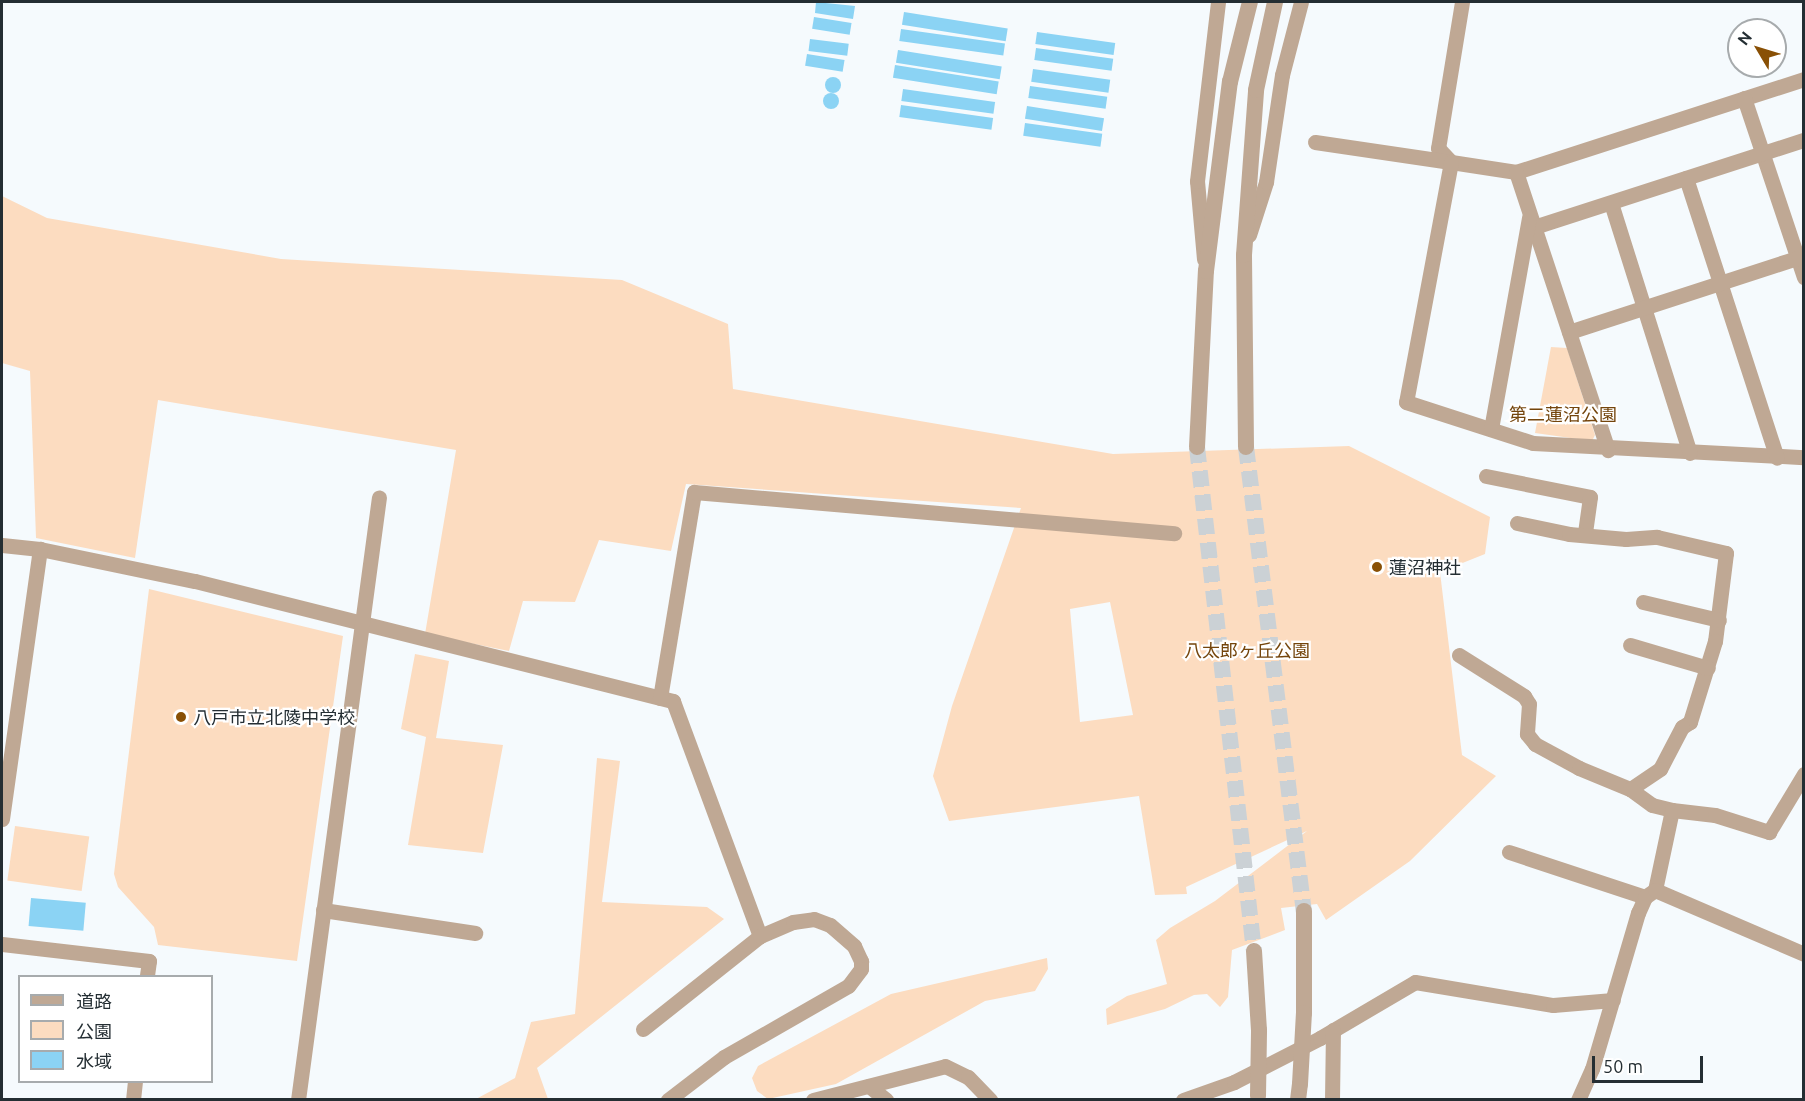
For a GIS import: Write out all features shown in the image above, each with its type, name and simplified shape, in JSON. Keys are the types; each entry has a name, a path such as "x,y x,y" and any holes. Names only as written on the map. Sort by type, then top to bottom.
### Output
{"street":[{"path":"1206,271 1197,181 1218,2"},
{"path":"1197,447 1206,271 1230,82 1250,2"},
{"path":"1246,447 1244,255 1256,90 1275,2"},
{"path":"1244,255 1266,182 1282,75 1301,2"},
{"path":"1451,162 1438,148 1462,2"},
{"path":"1315,142 1516,172 1803,79"},
{"path":"1744,98 1803,277"},
{"path":"1532,220 1611,203 1803,140"},
{"path":"1451,162 1406,402 1533,443 1608,450 1777,458 1803,457"},
{"path":"1516,172 1608,450"},
{"path":"1686,178 1777,458"},
{"path":"1611,203 1690,453"},
{"path":"1491,429 1532,220"},
{"path":"1569,332 1797,258"},
{"path":"1486,476 1590,497 1585,533"},
{"path":"660,698 694,492 1174,533"},
{"path":"298,1100 359,623 379,496"},
{"path":"1517,523 1569,534 1585,533 1626,539 1657,537 1726,553 1719,620 1708,668 1690,722 1682,727 1675,747 1660,769 1630,789"},
{"path":"2,545 40,549 195,581 673,701 680,713 760,936"},
{"path":"2,810 40,549"},
{"path":"1643,602 1719,620"},
{"path":"1630,645 1708,668"},
{"path":"1458,655 1524,696 1529,704 1527,734 1535,744 1579,768 1630,789 1652,805 1672,810 1715,815 1769,832 1803,774"},
{"path":"1578,1100 1592,1068 1650,893 1672,810"},
{"path":"1509,852 1650,893 1803,954"},
{"path":"323,910 475,933"},
{"path":"1299,1092 1304,1013 1304,912"},
{"path":"643,1029 760,936 793,922 814,920 842,933 854,946 861,969 848,986 724,1057 668,1100"},
{"path":"2,944 149,961 147,975"},
{"path":"1254,951 1259,1030 1258,1098"},
{"path":"1183,1100 1228,1092 1415,982 1554,1005 1613,1000"},
{"path":"1332,1100 1333,1030"},
{"path":"813,1100 945,1066 968,1077 990,1100"},
{"path":"133,1100 135,1083"},
{"path":"869,1086 886,1100"}],"green space":[{"name":"八太郎ヶ丘公園","path":"2,196 47,218 281,259 622,280 728,324 733,389 1113,454 1349,446 1490,517 1485,554 1440,572 1462,755 1496,776 1410,861 1326,920 1317,904 1281,908 1285,930 1232,950 1228,997 1220,1007 1207,994 1194,995 1165,1009 1107,1025 1106,1009 1127,996 1167,984 1156,940 1170,928 1215,901 1307,831 1186,887 1187,894 1155,895 1139,796 949,821 933,776 952,706 1021,508 686,484 671,551 599,540 575,602 523,601 509,651 425,634 456,450 158,400 135,558 36,538 30,371 2,363","holes":["1110,602 1133,715 1080,722 1070,609"]},
{"name":"第二蓮沼公園","path":"1551,347 1567,348 1595,435 1592,441 1535,433"},
{"path":"149,589 343,636 297,961 158,945 154,927 118,887 114,874"},
{"path":"415,654 449,661 436,738 503,745 483,853 408,845 426,737 401,729"},
{"path":"597,758 620,761 602,902 707,907 724,919 537,1068 548,1099 476,1099 515,1078 531,1022 575,1014"},
{"path":"15,826 89,836 82,891 7,880"},
{"path":"1047,958 1048,969 1035,991 985,1001 836,1084 768,1099 757,1091 752,1078 758,1066 891,994"}],"water":[{"path":"816,2 855,6 853,19 815,13"},
{"path":"904,12 1008,28 1006,41 902,25"},
{"path":"814,17 852,23 850,35 812,29"},
{"path":"901,29 1005,44 1003,55 899,41"},
{"path":"1037,32 1115,43 1114,55 1035,44"},
{"path":"810,39 849,44 847,56 809,51"},
{"path":"1036,48 1113,59 1112,71 1034,60"},
{"path":"898,50 1002,66 1000,79 896,63"},
{"path":"807,54 845,60 843,72 805,66"},
{"path":"895,65 999,81 997,94 893,78"},
{"path":"1033,69 1110,80 1108,93 1031,82"},
{"path":"830,77 836,77 841,85 839,91 830,93 825,88 825,82"},
{"path":"1030,86 1107,97 1106,109 1028,98"},
{"path":"903,89 995,102 993,114 901,101"},
{"path":"828,93 834,93 839,101 837,107 828,109 823,104 823,98"},
{"path":"901,105 993,118 991,130 899,117"},
{"path":"1027,106 1104,118 1102,131 1025,119"},
{"path":"1025,123 1102,134 1100,147 1023,136"},
{"path":"31,898 86,903 83,931 29,926"}],"tunnel":[{"path":"1197,447 1254,951"},
{"path":"1246,447 1304,911"}],"place":[{"name":"蓮沼神社","path":"1377,567"},
{"name":"八戸市立北陵中学校","path":"181,717"}]}
